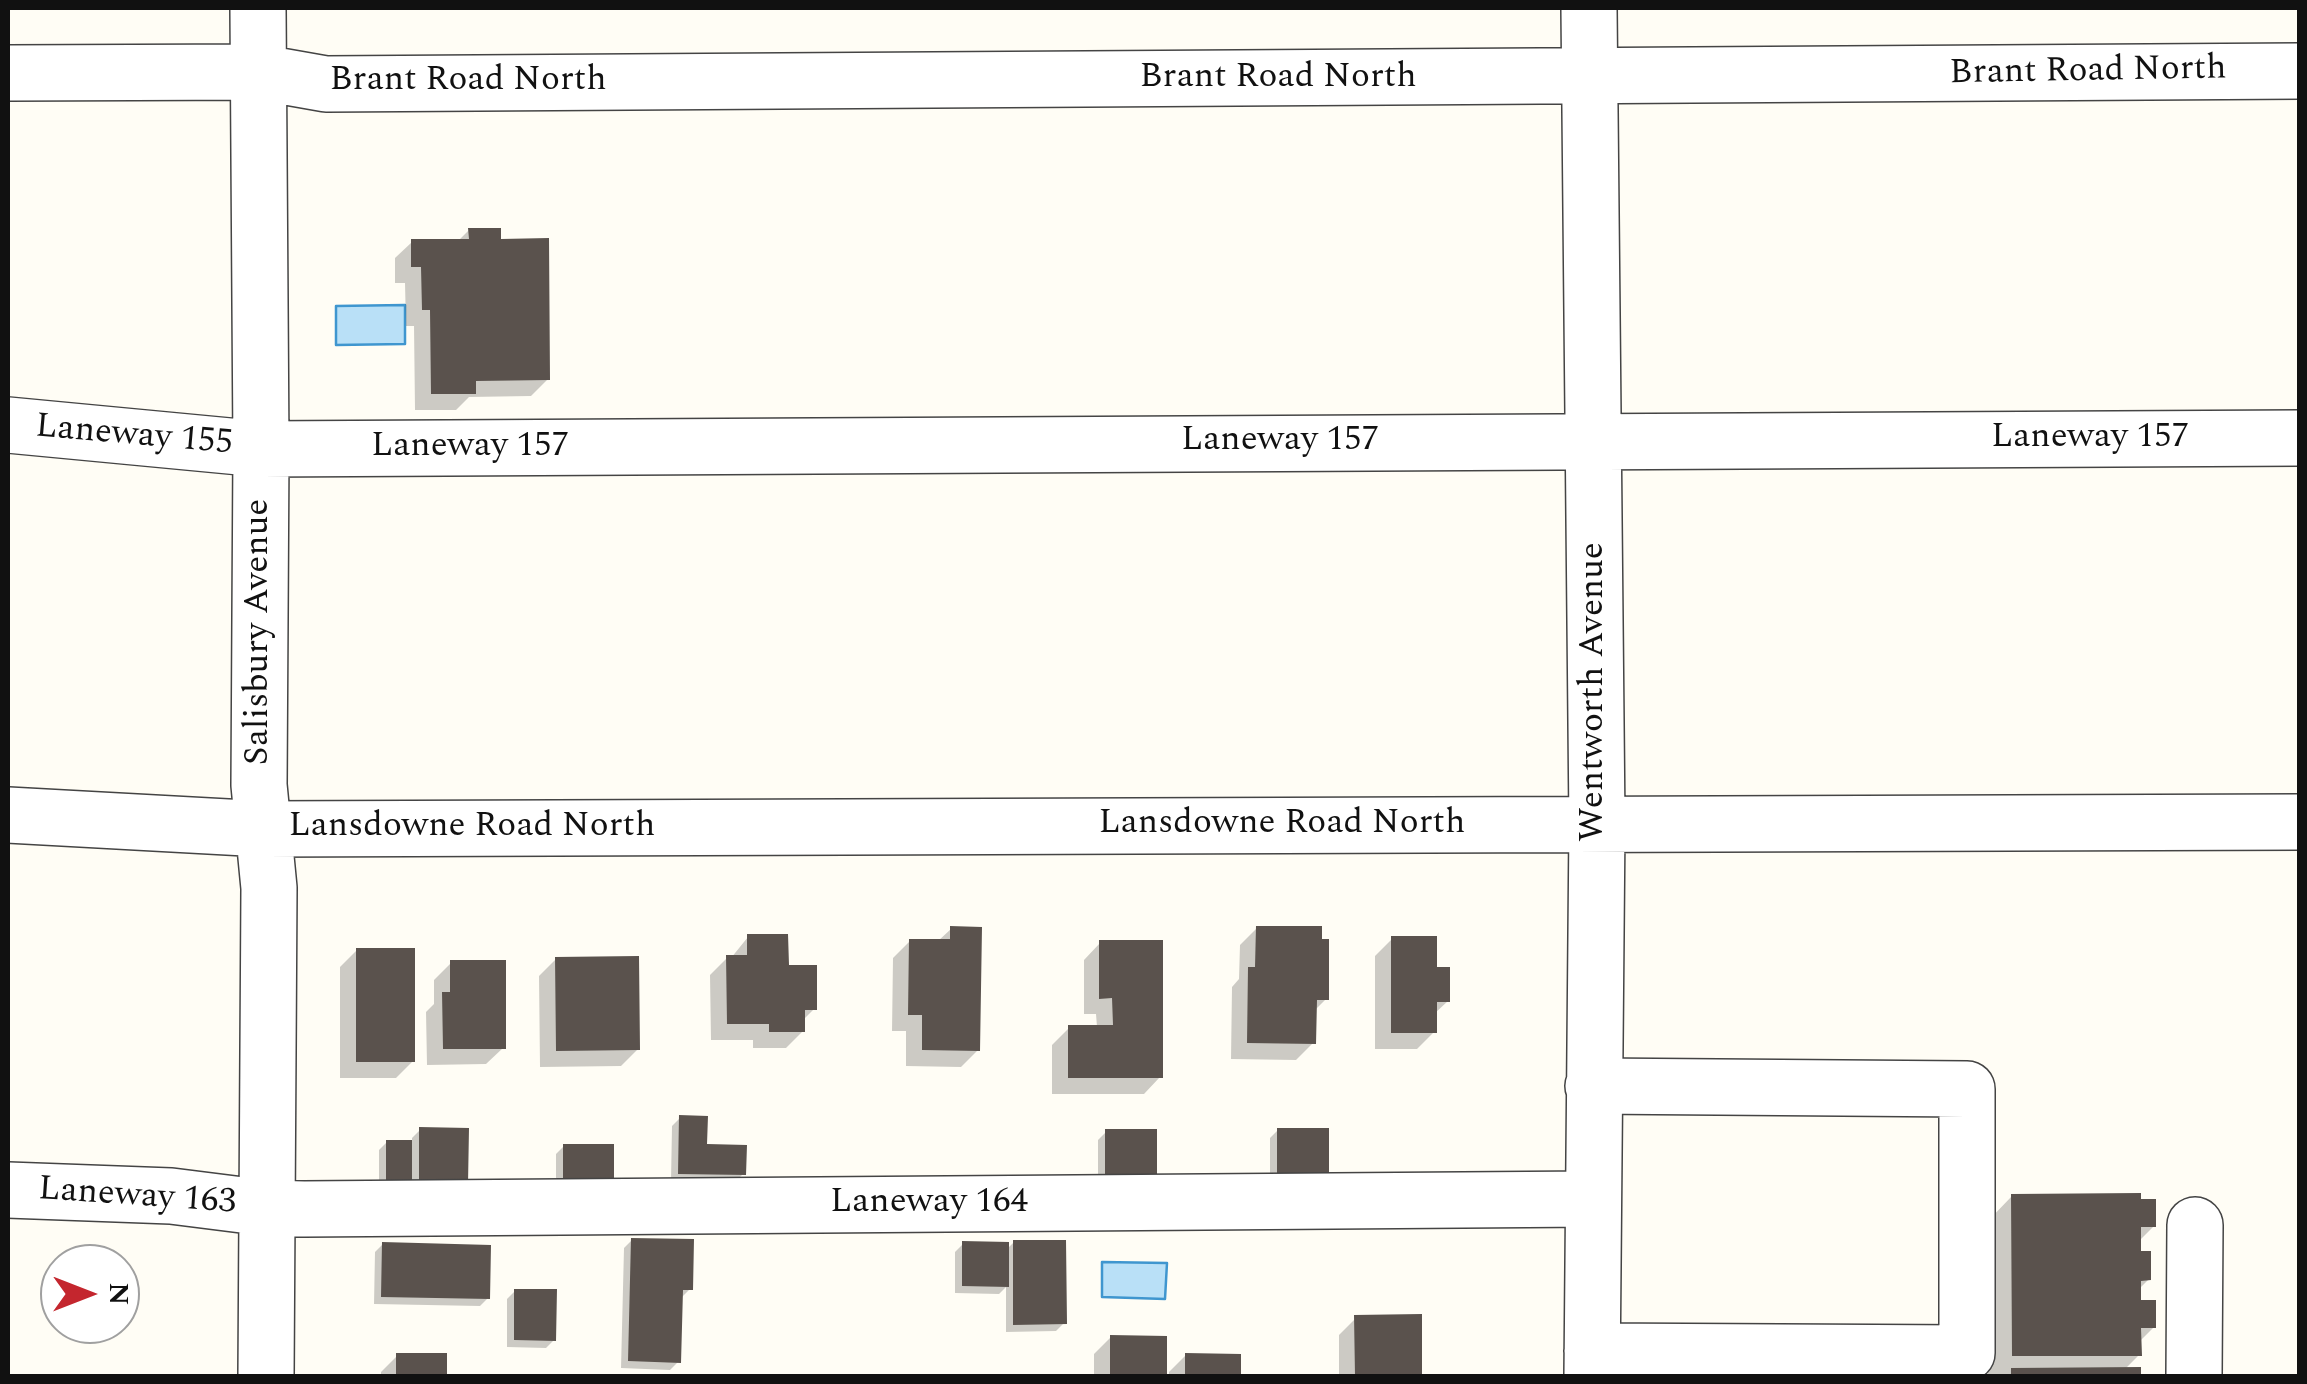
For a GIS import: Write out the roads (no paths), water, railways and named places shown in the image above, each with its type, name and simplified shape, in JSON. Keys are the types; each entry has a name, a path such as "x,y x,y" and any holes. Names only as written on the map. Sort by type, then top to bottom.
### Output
{"street":[{"name":"Salisbury Avenue","path":"258,8 262,449 259,785 268,888 266,1376"},
{"name":"Wentworth Avenue","path":"1590,8 1597,824 1592,1364"},
{"name":"Brant Road North","path":"8,73 258,72 326,84 2300,71"},
{"name":"Laneway 155","path":"8,425 262,449"},
{"name":"Laneway 157","path":"262,449 2300,438"},
{"name":"Lansdowne Road North","path":"8,816 264,829 2300,822"},
{"path":"1592,1364 1967,1353 1968,1089 1593,1086"},
{"name":"Laneway 163","path":"8,1190 172,1196 266,1208"},
{"name":"Laneway 164","path":"266,1208 1591,1199"},
{"path":"2194,1225 2194,1376"}],"water":[{"path":"405,305 405,344 336,345 336,306"},
{"path":"1102,1262 1167,1263 1165,1299 1102,1297"}]}
